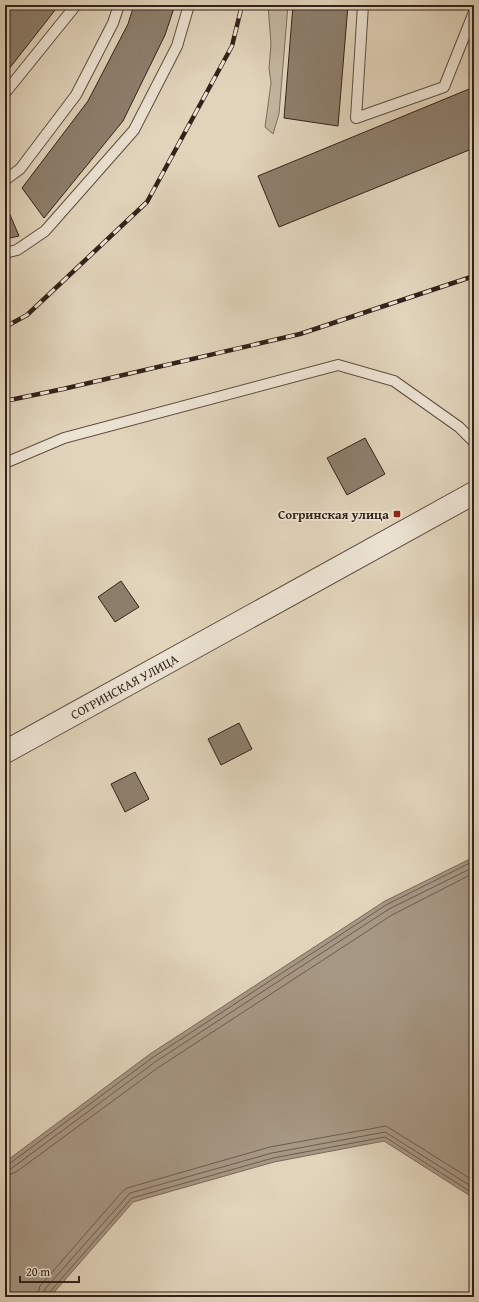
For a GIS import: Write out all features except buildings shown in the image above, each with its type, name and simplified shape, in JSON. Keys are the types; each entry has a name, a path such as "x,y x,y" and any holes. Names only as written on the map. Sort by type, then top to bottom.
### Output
{"street":[{"name":"СОГРИНСКАЯ УЛИЦА","path":"5,752 474,493"}],"lane":[{"path":"5,93 76,5"},
{"path":"5,180 20,169 76,95 113,23 119,5"},
{"path":"5,253 17,250 45,231 134,130 177,46 189,5"},
{"path":"363,5 356,118 444,87 474,12"},
{"path":"5,463 64,438 338,365 394,381 459,427 474,442"}],"shaded area":[{"path":"268,5 288,5 279,114 273,134 265,127 271,83 269,68 271,44"}],"water":[{"path":"474,857 474,1202 472,1197 384,1141 274,1162 133,1202 50,1297 5,1297 5,1162 150,1054 385,901"}],"railway":[{"path":"5,327 27,315 147,202 232,46 242,5"},
{"path":"5,401 300,334 474,276"}],"place":[{"name":"Согринская улица","path":"397,514"}]}
